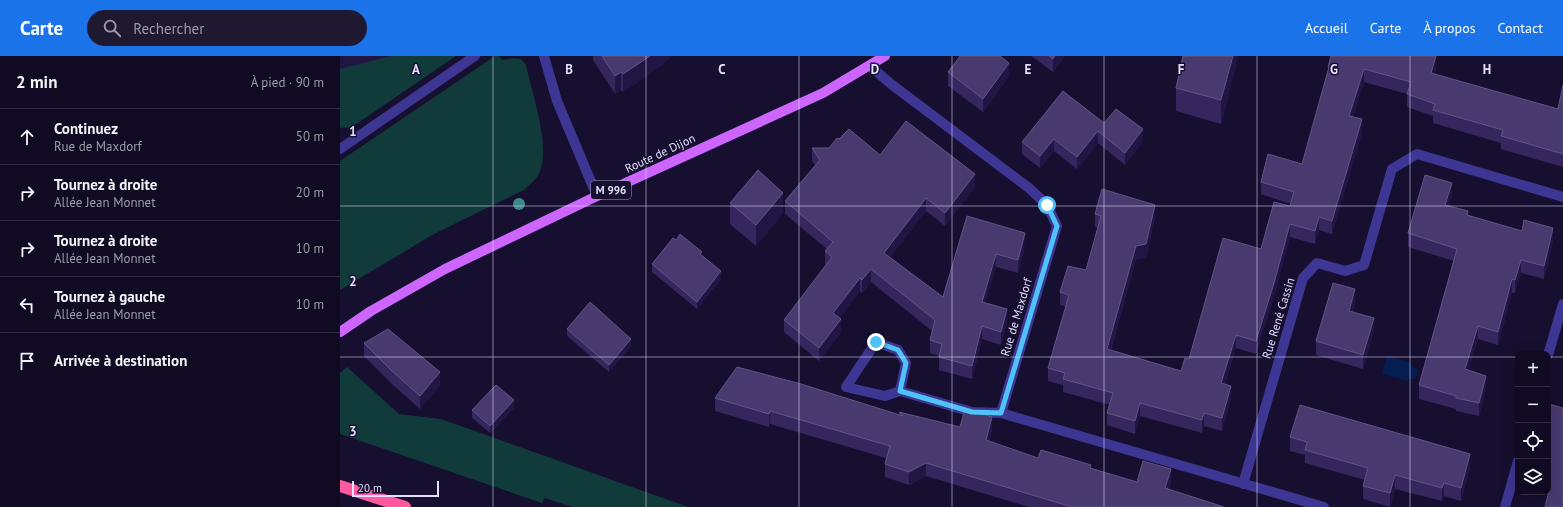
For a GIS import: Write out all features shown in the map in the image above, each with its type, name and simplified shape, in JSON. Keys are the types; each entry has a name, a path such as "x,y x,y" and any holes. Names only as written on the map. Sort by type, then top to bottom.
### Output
{"highway":[{"path":"340,486 405,507"}],"main road":[{"name":"Route de Dijon","path":"340,332 371,311 445,269 597,196 823,93 885,56"}],"street":[{"path":"340,149 475,56"},
{"path":"544,56 557,101 597,196"},
{"name":"Rue de Maxdorf","path":"870,66 891,84 1029,188 1047,205 1057,226 1001,413"},
{"name":"Rue René Cassin","path":"1243,484 1303,278 1317,264 1345,271 1364,265 1392,169 1418,154 1563,197"},
{"path":"1549,351 1563,304"},
{"path":"900,391 906,363 898,350 876,342 846,387 885,396 900,391 972,412 1001,413 1324,507"},
{"path":"1505,507 1515,472"}],"green space":[{"path":"340,56 456,56 352,127 340,128"},
{"path":"495,56 499,56 502,60 514,58 521,59 526,65 539,117 543,144 541,168 537,177 524,190 434,234 340,290 340,161"},
{"path":"347,367 399,414 441,419 688,507 572,507 545,498 542,503 340,434 340,373"}],"water":[{"path":"1387,356 1412,363 1411,365 1417,370 1418,374 1414,379 1407,379 1407,381 1382,373"}],"building":[{"path":"602,56 650,56 623,74 621,72 615,76"},
{"path":"960,56 1000,56 1009,63 983,99 948,72"},
{"path":"1183,56 1233,56 1221,100 1176,88"},
{"path":"1331,56 1436,56 1431,73 1558,109 1563,85 1563,154 1501,136 1503,130 1433,110 1435,104 1407,94 1411,82 1364,69 1349,116 1362,119 1332,221 1319,217 1315,231 1290,224 1256,341 1236,335 1221,383 1231,386 1222,418 1204,413 1202,420 1140,403 1135,421 1107,413 1113,393 1063,379 1065,373 1048,368 1069,295 1060,292 1068,266 1086,270 1101,216 1095,214 1102,189 1155,205 1146,244 1136,246 1107,349 1181,371 1185,358 1189,359 1223,238 1261,249 1274,202 1290,206 1294,192 1261,182 1268,154 1302,164"},
{"path":"1063,91 1104,123 1116,109 1143,129 1125,153 1098,131 1077,157 1054,139 1040,156 1022,142"},
{"path":"906,121 975,174 945,213 926,198 884,253 943,297 967,216 1025,233 1018,260 996,254 982,302 1007,309 1001,332 982,326 972,366 939,357 942,344 930,340 935,320 871,269 862,280 860,278 833,313 841,319 819,348 784,320 832,257 825,251 833,242 785,201 820,160 812,148 829,148 837,138 839,139 849,129 880,155"},
{"path":"758,170 783,193 756,225 730,203"},
{"path":"1425,175 1452,183 1445,205 1468,211 1467,215 1522,231 1524,220 1553,228 1544,266 1521,260 1515,280 1512,279 1498,332 1478,326 1465,369 1486,376 1479,403 1456,398 1456,396 1419,385 1457,249 1408,233"},
{"path":"680,234 702,252 700,254 721,271 697,302 652,264 673,238 676,240"},
{"path":"1333,283 1355,289 1349,311 1374,318 1363,355 1316,341"},
{"path":"590,302 631,339 609,365 567,329"},
{"path":"388,329 440,372 420,396 364,343"},
{"path":"737,367 801,384 903,416 899,412 960,427 965,409 992,417 986,440 1038,458 1041,450 1091,465 1090,468 1137,482 1143,461 1171,469 1165,488 1224,507 1072,507 926,463 909,472 885,464 890,446 770,411 769,414 715,398"},
{"path":"496,385 514,400 490,426 472,410"},
{"path":"1300,405 1470,454 1461,488 1444,483 1442,488 1395,475 1390,493 1363,486 1368,468 1305,450 1307,442 1290,437"},
{"path":"1551,405 1563,408 1563,507 1545,507 1548,495 1551,495"}],"route":[{"path":"876,342 898,350 906,363 900,391 972,412 1001,413 1057,226 1047,205"}]}
